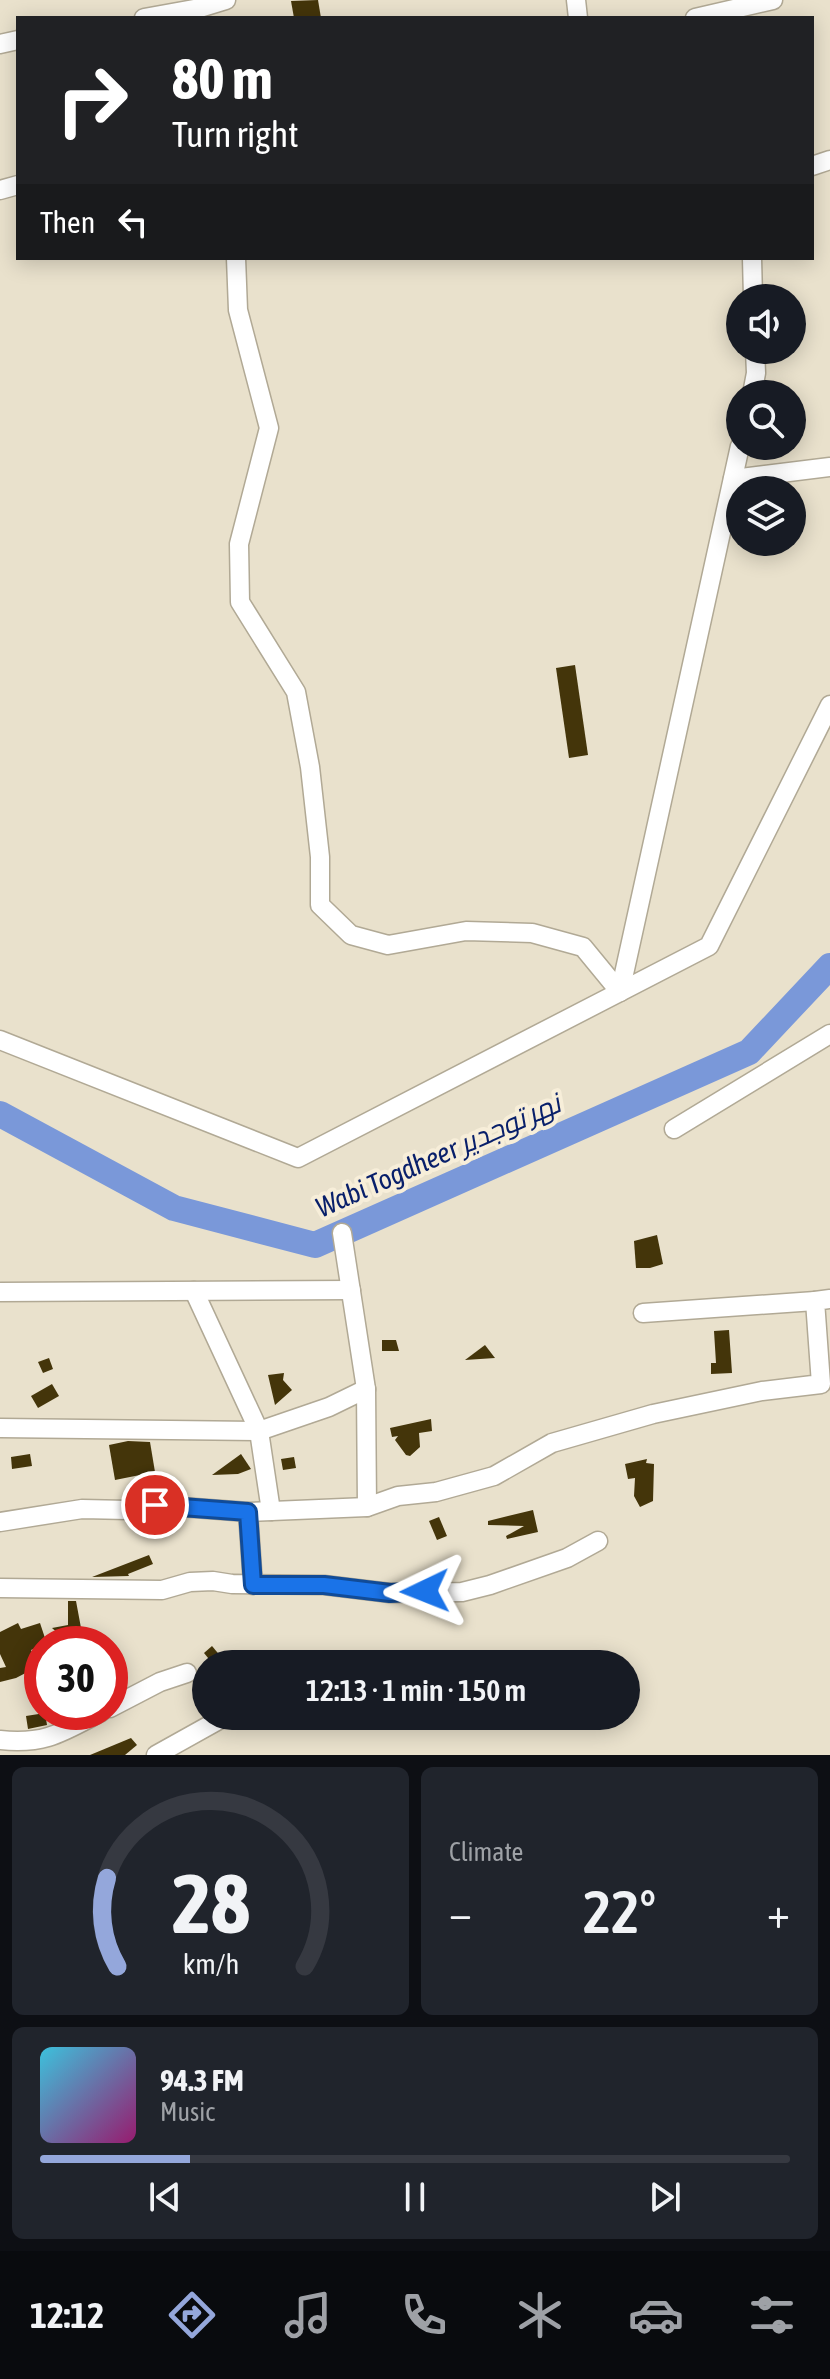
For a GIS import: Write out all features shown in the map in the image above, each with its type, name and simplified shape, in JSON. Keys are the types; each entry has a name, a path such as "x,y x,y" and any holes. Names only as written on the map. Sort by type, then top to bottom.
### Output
{"street":[{"path":"156,16 200,9 226,0"},
{"path":"705,16 773,0"},
{"path":"236,260 238,310 269,428 239,544 240,602 296,692 310,767 320,857 320,905 351,935 388,945 466,931 532,933 583,947 620,992"},
{"path":"752,260 753,284"},
{"path":"757,476 830,467"},
{"path":"620,992 726,511"},
{"path":"0,1040 298,1158 709,946 830,705"},
{"path":"674,1129 830,1034"},
{"path":"342,1233 366,1389 367,1507"},
{"path":"0,1292 351,1290"},
{"path":"194,1291 259,1431 271,1511"},
{"path":"0,1522 82,1509 128,1510 155,1505 248,1512 367,1507 398,1496 436,1492 494,1476 552,1443 653,1414 762,1391 826,1384 822,1300 643,1313"},
{"path":"0,1428 259,1431 329,1407 366,1389"},
{"path":"248,1512 253,1585"},
{"path":"0,1588 162,1590 190,1582 213,1581 253,1585 324,1585 390,1593 462,1592 567,1558 598,1541"},
{"path":"128,1699 160,1682 187,1673"},
{"path":"0,1740 30,1743 66,1730"},
{"path":"156,1755 201,1730"}],"building":[{"path":"318,0 321,16 294,16 291,1"},
{"path":"575,665 588,755 569,758 556,668"},
{"path":"657,1235 663,1264 636,1268 634,1241"},
{"path":"729,1330 732,1373 711,1374 711,1363 716,1363 714,1331"},
{"path":"382,1340 396,1340 399,1351 382,1351"},
{"path":"485,1345 495,1358 465,1360"},
{"path":"49,1358 53,1369 43,1373 38,1362"},
{"path":"284,1373 283,1380 292,1390 275,1405 268,1375"},
{"path":"52,1384 59,1396 38,1408 31,1396"},
{"path":"431,1419 432,1431 419,1433 420,1447 410,1456 406,1455 395,1440 398,1436 392,1437 390,1428"},
{"path":"128,1441 150,1442 155,1472 115,1480 109,1445"},
{"path":"30,1454 32,1466 12,1469 11,1457"},
{"path":"241,1454 251,1469 238,1474 212,1475"},
{"path":"294,1457 296,1468 283,1470 281,1459"},
{"path":"647,1459 646,1463 654,1464 653,1501 640,1507 634,1496 635,1478 628,1479 625,1464"},
{"path":"533,1510 538,1532 507,1539 506,1536 524,1526 488,1525 488,1521"},
{"path":"439,1517 447,1536 437,1540 429,1521"},
{"path":"149,1555 153,1564 129,1576 92,1577"},
{"path":"68,1601 76,1601 81,1626 63,1626 68,1625"},
{"path":"18,1623 21,1629 24,1628 24,1674 0,1682 0,1668 6,1667 0,1654 0,1632"},
{"path":"131,1738 137,1745 125,1755 90,1755"}],"waterway":[{"name":"Wabi Togdheer نهر توجدير","path":"0,1114 174,1208 315,1245 749,1052 830,966"}],"route":[{"path":"155,1505 248,1512 253,1585 324,1585 390,1593 425,1591"}]}
